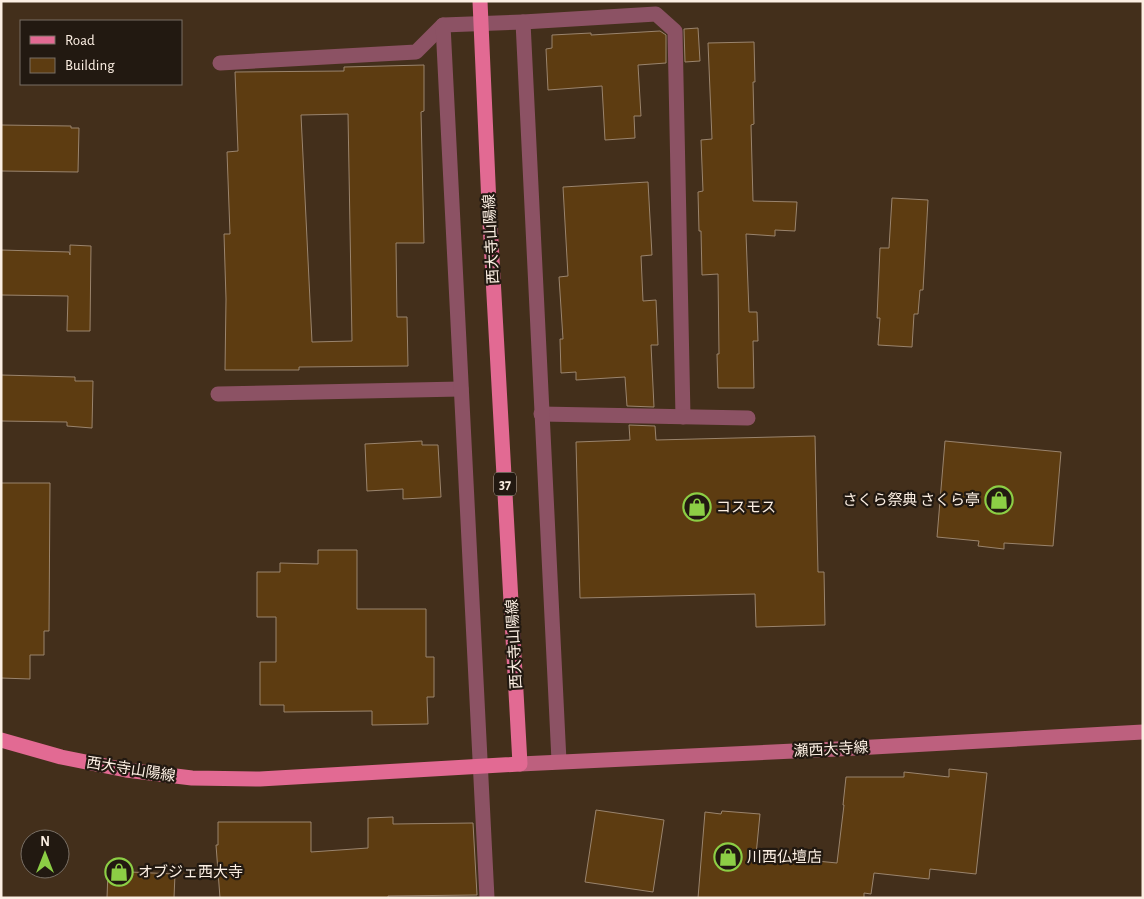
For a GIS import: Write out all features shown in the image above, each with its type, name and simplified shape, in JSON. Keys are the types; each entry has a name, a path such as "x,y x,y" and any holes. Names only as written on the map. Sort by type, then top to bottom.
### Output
{"main road":[{"name":"西大寺山陽線","path":"1,740 61,757 126,770 192,778 260,779 520,764 489,205 480,1"},
{"name":"瀬西大寺線","path":"520,764 1143,732"}],"street":[{"path":"220,63 416,52 443,26 656,14 674,31 683,417"},
{"path":"522,22 559,761"},
{"path":"443,26 488,898"},
{"path":"218,394 461,389"},
{"path":"541,414 748,418"}],"building":[{"path":"698,28 700,61 685,62 684,29"},
{"path":"660,31 666,35 666,63 638,65 641,116 634,116 635,138 605,140 602,86 548,90 546,49 552,48 552,35"},
{"path":"754,42 754,124 751,125 753,201 797,202 795,231 775,230 775,236 746,234 749,312 757,312 758,341 753,341 754,388 718,388 718,274 702,275 701,231 699,231 698,192 703,191 701,140 712,139 708,43"},
{"path":"424,65 424,111 421,112 424,243 396,243 397,317 407,317 408,366 299,367 299,370 225,370 226,299 224,234 230,234 227,152 238,151 235,72 344,71 344,67","holes":["348,114 352,341 312,342 301,115"]},
{"path":"1,125 71,126 71,128 79,128 78,172 1,171"},
{"path":"648,182 652,255 641,256 643,301 656,300 658,345 651,345 654,407 627,406 625,377 576,380 576,372 561,373 560,339 563,339 559,277 568,276 563,187"},
{"path":"892,198 928,200 923,290 920,290 918,314 914,314 912,347 878,345 880,318 877,318 880,248 889,248"},
{"path":"70,245 91,246 90,331 67,331 68,296 1,295 1,250 69,252 70,255"},
{"path":"1,375 75,377 75,381 93,381 92,428 67,426 67,422 1,421"},
{"name":"コスモス","path":"629,425 655,426 656,440 815,436 818,572 824,572 825,625 756,627 755,594 580,598 576,442 630,440"},
{"path":"422,441 422,445 438,445 441,497 403,499 403,489 367,491 365,444"},
{"name":"さくら祭典 さくら亭","path":"945,441 1061,452 1053,546 1004,543 1004,549 978,546 979,541 937,537"},
{"path":"1,483 50,483 49,631 44,631 44,655 30,655 30,679 1,678"},
{"path":"318,550 357,550 357,609 426,609 426,657 434,657 434,697 427,697 428,724 372,725 372,711 284,712 284,705 260,705 260,662 276,662 276,617 257,617 257,572 280,572 280,563 318,564"},
{"path":"949,769 987,773 976,874 930,869 929,879 874,873 871,894 864,893 864,898 698,898 705,812 721,814 722,811 760,814 756,855 837,863 846,777 904,777 904,772 949,777"},
{"path":"596,810 664,820 653,892 585,882"},
{"path":"393,817 393,824 473,823 477,895 388,896 388,898 220,898 216,845 218,845 218,822 311,822 311,852 368,848 368,818"},
{"name":"オブジェ西大寺","path":"108,871 175,874 174,898 107,898"}],"place":[{"name":"さくら祭典 さくら亭","path":"999,500"},
{"name":"コスモス","path":"697,507"},
{"name":"川西仏壇店","path":"728,857"},
{"name":"オブジェ西大寺","path":"119,872"}]}
